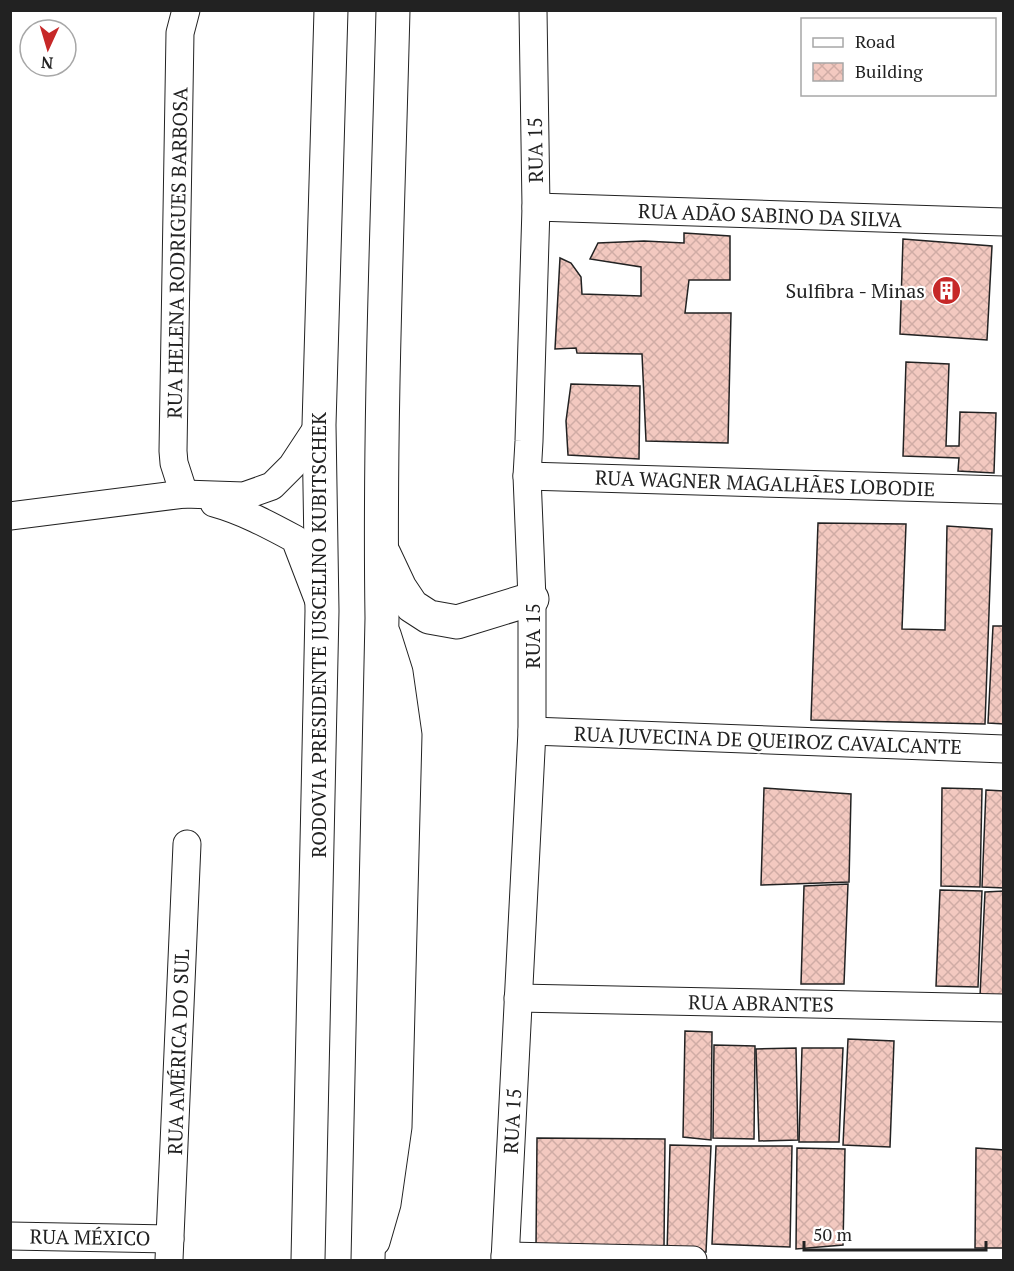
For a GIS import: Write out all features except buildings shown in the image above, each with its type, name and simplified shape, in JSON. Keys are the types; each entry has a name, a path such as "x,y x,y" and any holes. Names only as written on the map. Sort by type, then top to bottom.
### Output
{"highway":[{"name":"RODOVIA PRESIDENTE JUSCELINO KUBITSCHEK","path":"308,1260 322,611 319,425 331,10"},
{"path":"369,1260 382,618 383,387 393,10"},
{"path":"381,546 400,588 412,606 429,617 457,622 532,599"}],"street":[{"name":"RUA HELENA RODRIGUES BARBOSA","path":"184,494 174,463 173,451 180,33 186,10"},
{"name":"RUA 15","path":"505,1258 532,731 532,599 527,476 536,207 533,10"},
{"name":"RUA ADÃO SABINO DA SILVA","path":"536,207 1004,222"},
{"path":"10,516 184,494 244,496 272,486 292,466 319,425"},
{"name":"RUA WAGNER MAGALHÃES LOBODIE","path":"527,476 1004,490"},
{"path":"184,494 235,509 295,539 322,611"},
{"name":"RUA JUVECINA DE QUEIROZ CAVALCANTE","path":"532,731 1004,749"},
{"name":"RUA AMÉRICA DO SUL","path":"170,1250 187,844"},
{"name":"RUA ABRANTES","path":"518,998 1004,1008"},
{"name":"RUA MÉXICO","path":"10,1236 170,1250"},
{"path":"505,1258 693,1260"}],"place":[{"name":"Sulfibra - Minas","path":"946,290"}]}
